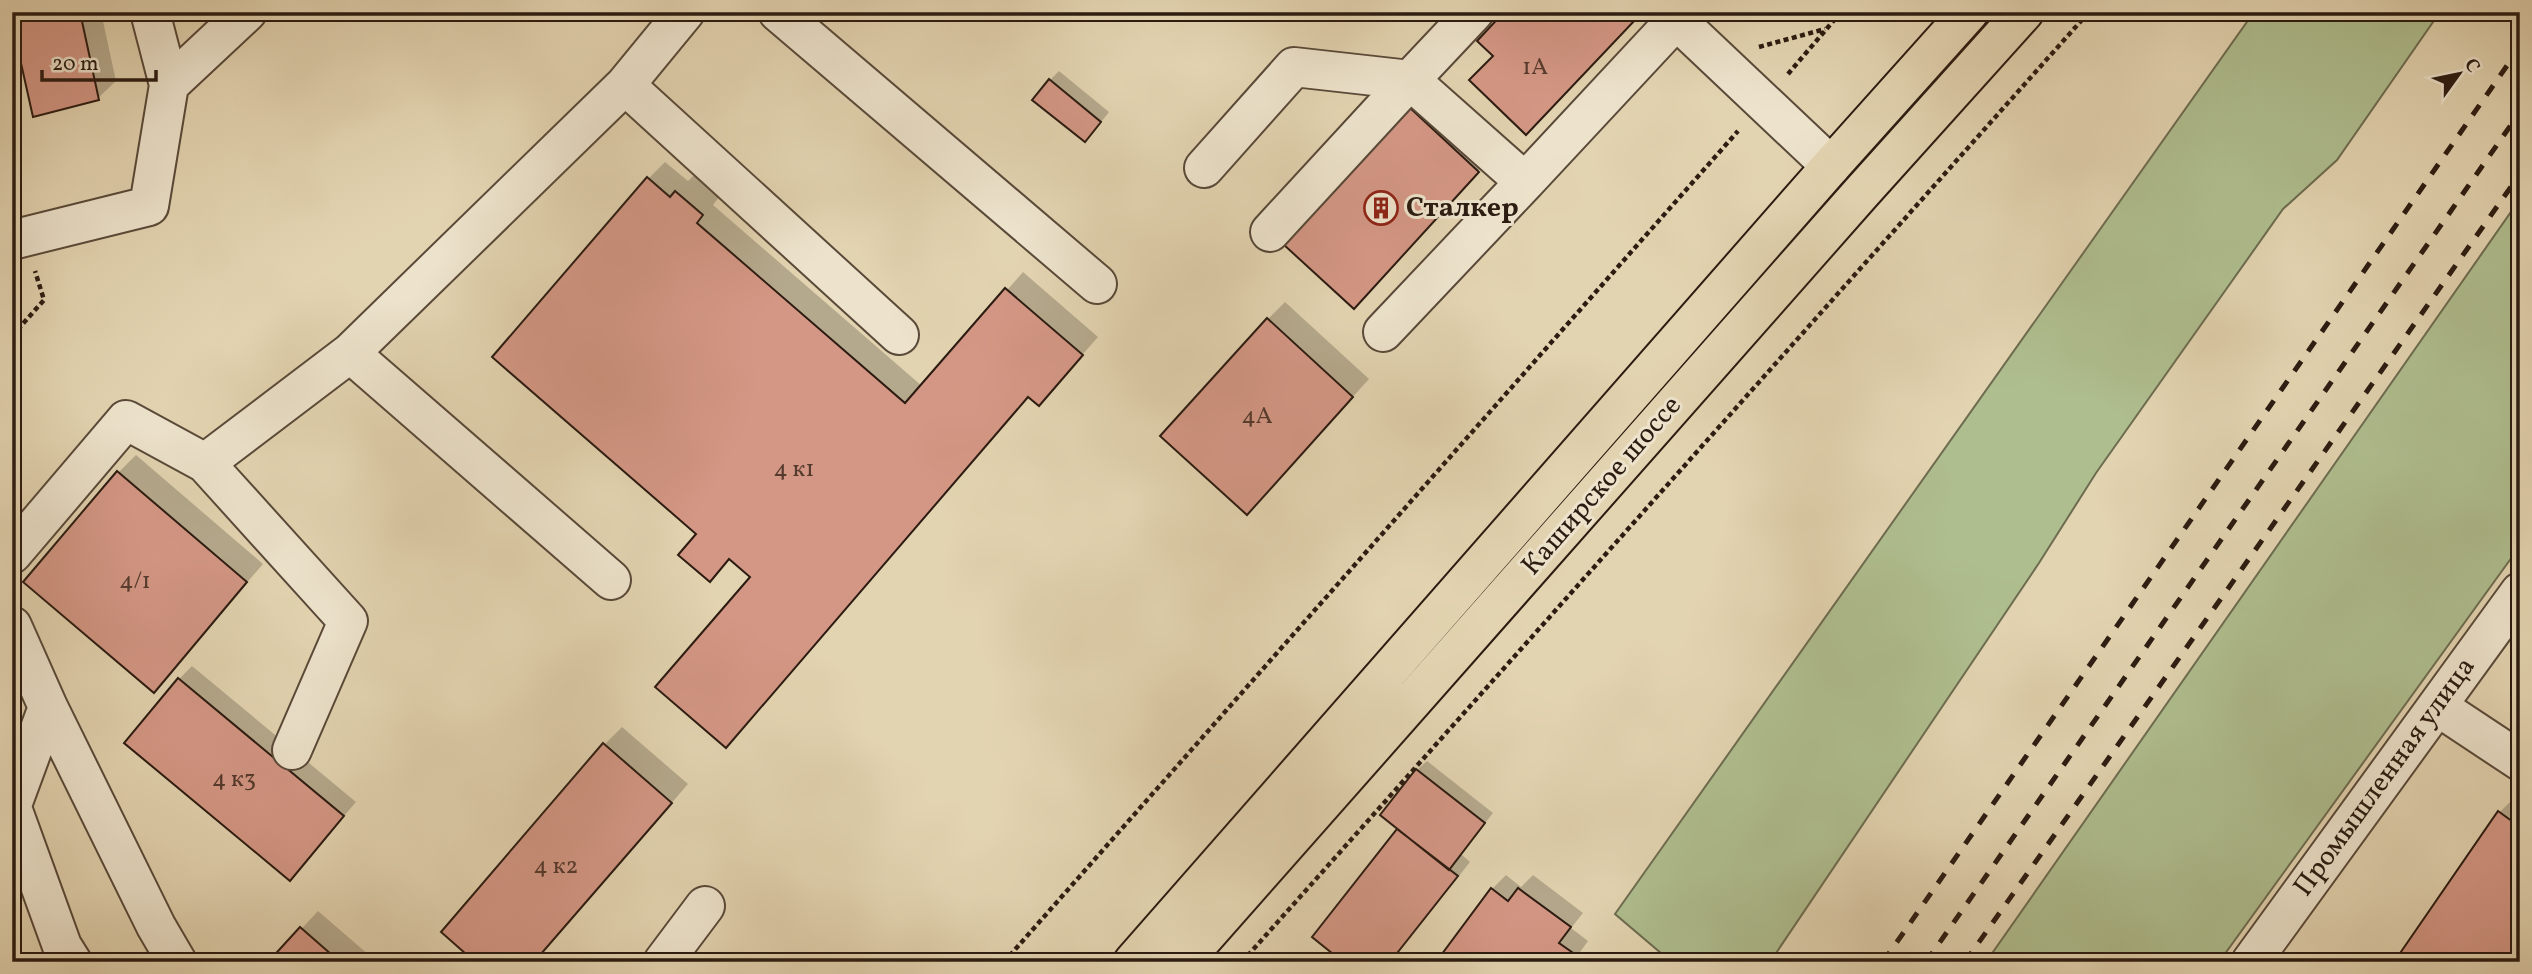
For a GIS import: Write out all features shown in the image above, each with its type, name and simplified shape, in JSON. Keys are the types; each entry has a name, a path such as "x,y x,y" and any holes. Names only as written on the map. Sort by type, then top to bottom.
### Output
{"main road":[{"name":"Каширское шоссе","path":"1133,962 1969,12"},
{"name":"Каширское шоссе","path":"1182,962 2024,12"}],"street":[{"path":"18,239 149,206 169,85 150,12"},
{"path":"169,85 247,12"},
{"path":"205,463 350,353 625,85 685,12"},
{"path":"778,12 1097,284"},
{"path":"1270,232 1474,12"},
{"path":"1384,332 1525,182 1672,16 1831,166"},
{"path":"1204,168 1294,67 1410,80 1525,182"},
{"path":"625,85 899,335"},
{"path":"350,353 611,580"},
{"path":"12,554 126,420 205,463 348,621 292,750"},
{"name":"Промышленная улица","path":"2250,962 2520,592"},
{"path":"12,626 48,707 156,926 177,962"},
{"path":"2437,706 2520,761"},
{"path":"48,707 12,806 62,946 72,962"},
{"path":"663,962 705,906"}],"path":[{"path":"1004,962 1841,12"},
{"path":"1242,962 2089,12"},
{"path":"1748,50 1827,29"},
{"path":"12,336 44,300 18,239"}],"green space":[{"path":"2254,12 2440,12 2337,160 2283,209 2096,473 2039,563 1770,962 1657,962 1662,954 1615,914"},
{"path":"2520,199 2520,546 2219,962 1986,962"}],"building":[{"path":"12,12 80,12 99,100 33,117 12,23"},
{"path":"1504,12 1629,12 1636,19 1526,135 1469,80 1493,56 1477,41"},
{"path":"1049,79 1101,122 1085,142 1032,100"},
{"name":"Сталкер","path":"1408,106 1479,172 1354,309 1283,244"},
{"path":"647,177 670,197 675,191 703,215 697,223 905,403 1005,288 1083,355 1039,406 1028,397 726,748 655,687 750,577 729,559 710,582 678,555 696,534 492,357"},
{"path":"1267,318 1353,397 1247,515 1160,436"},
{"path":"117,471 247,582 154,693 23,582"},
{"path":"178,678 344,816 290,881 124,743"},
{"path":"603,743 672,803 534,962 475,962 441,932"},
{"path":"1416,769 1485,823 1449,870 1380,815"},
{"path":"2498,811 2520,827 2520,962 2394,962"},
{"path":"1397,829 1458,876 1390,962 1343,962 1312,937"},
{"path":"1491,888 1508,901 1518,888 1571,927 1559,943 1576,955 1571,962 1436,962"},
{"path":"300,927 340,962 268,962"}],"railway":[{"path":"1883,962 2520,47"},
{"path":"1926,962 2520,112"},
{"path":"1965,962 2520,174"}],"place":[{"name":"Сталкер","path":"1381,208"}]}
